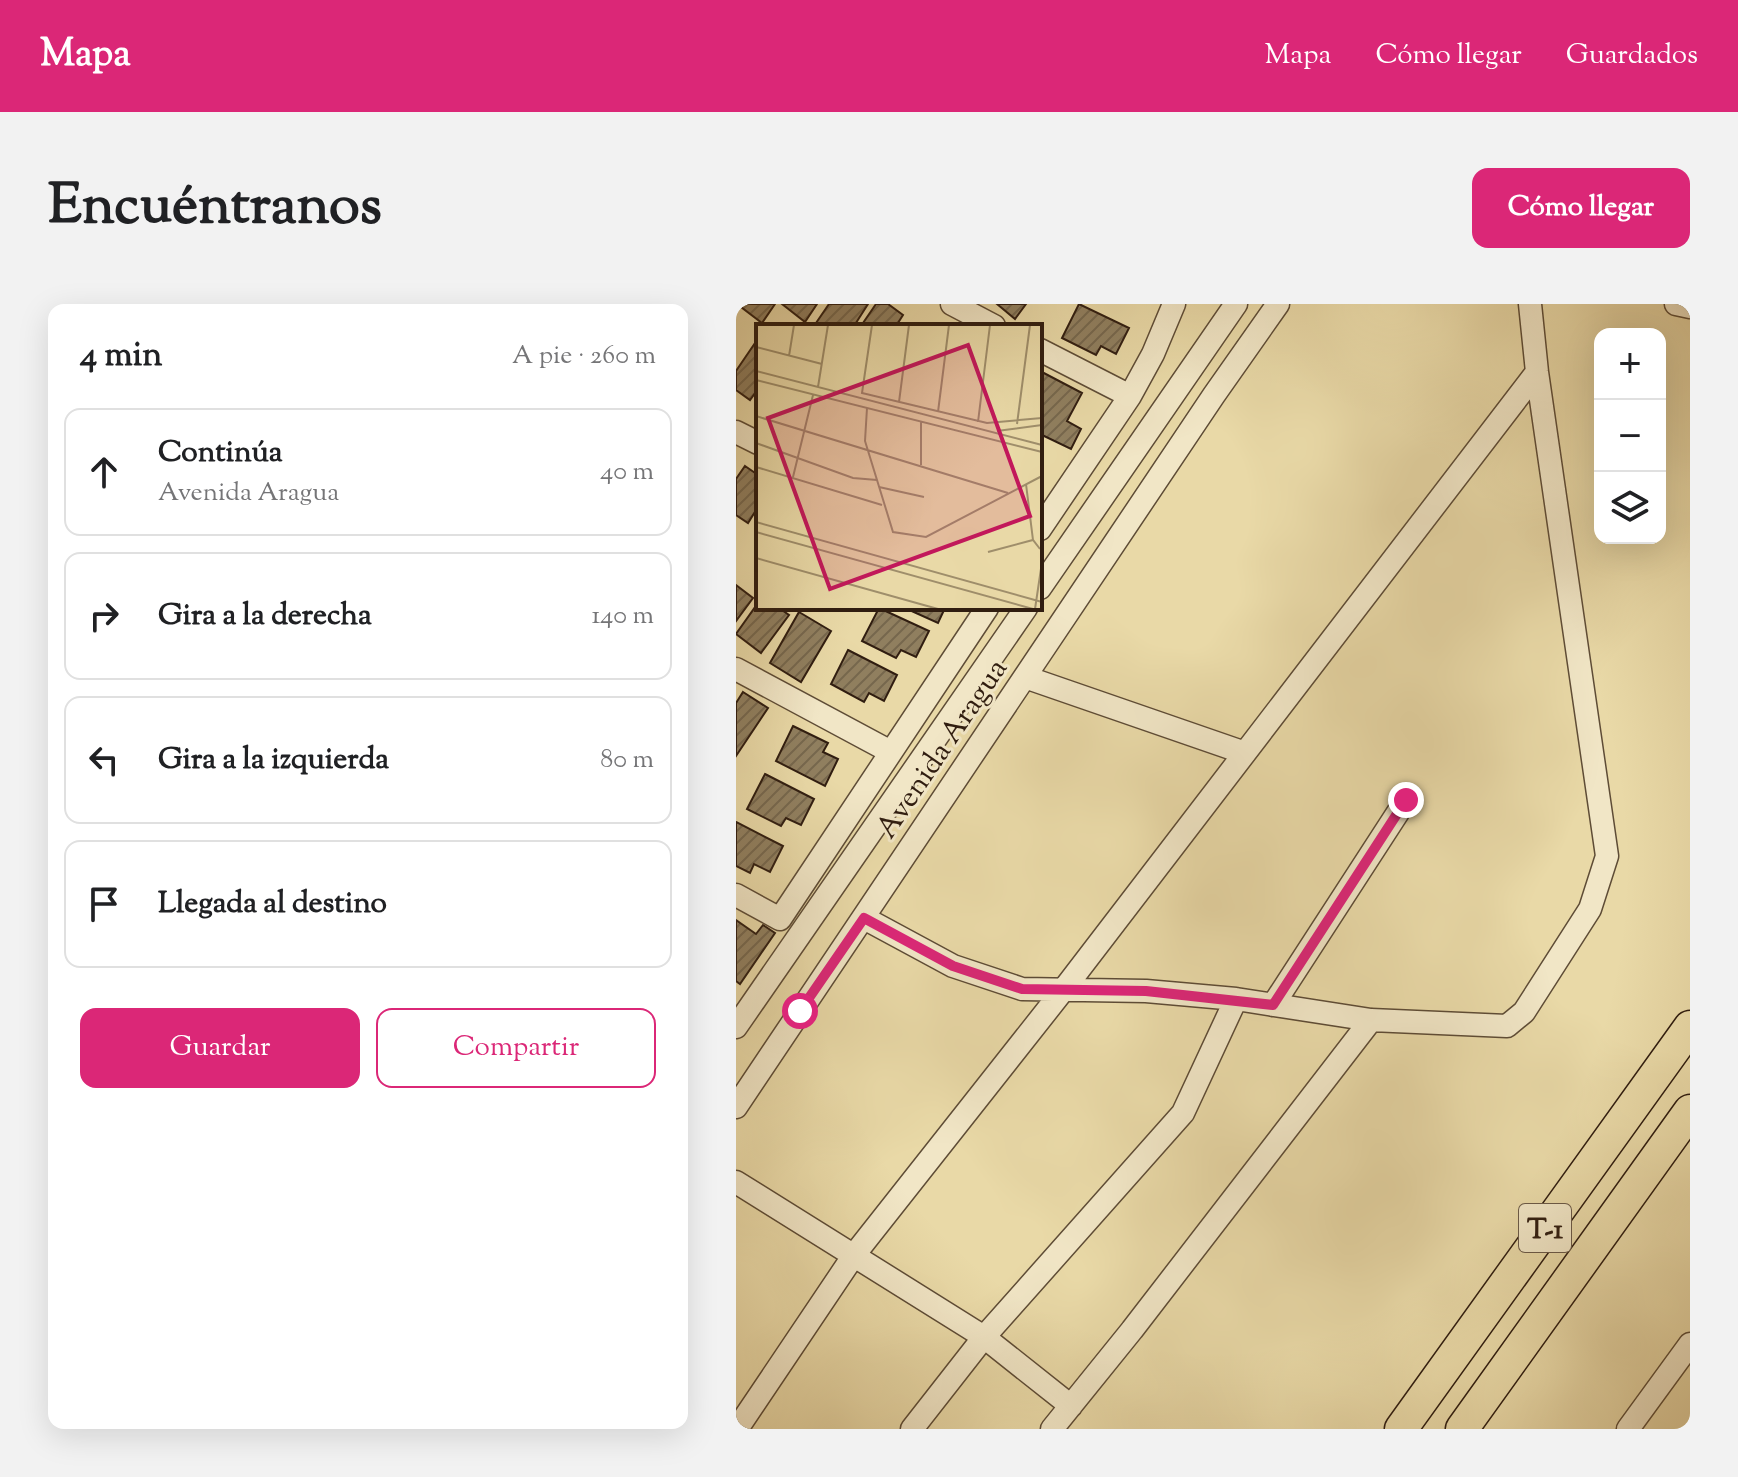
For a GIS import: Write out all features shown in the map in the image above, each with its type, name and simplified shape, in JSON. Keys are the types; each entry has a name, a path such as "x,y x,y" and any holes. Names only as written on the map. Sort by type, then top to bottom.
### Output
{"highway":[{"name":"T-1","path":"1401,1429 1690,1027"},
{"name":"T-1","path":"1462,1429 1690,1111"}],"street":[{"path":"952,304 990,324"},
{"path":"1042,526 1130,396 1153,354 1174,304"},
{"path":"1194,367 1218,304"},
{"path":"1042,585 1236,304"},
{"name":"Avenida Aragua","path":"736,1107 1278,304"},
{"path":"864,918 953,966 1022,989 1146,991 1236,999 1371,1020 1507,1026 1524,1012 1590,909 1607,856 1537,372 1530,304"},
{"path":"1676,304 1690,307"},
{"path":"1042,351 1130,396"},
{"path":"737,1429 854,1255 1064,989 1537,372"},
{"path":"736,432 756,442"},
{"path":"736,895 780,919 986,610"},
{"name":"Avenida Aragua","path":"736,1027 1025,610"},
{"path":"736,669 889,751"},
{"path":"1025,677 1245,753"},
{"path":"1273,1005 1406,800"},
{"path":"912,1429 984,1337 1183,1113 1236,999"},
{"path":"1052,1429 1371,1020"},
{"path":"736,1182 984,1337 1071,1406"},
{"path":"1630,1428 1687,1358"}],"building":[{"path":"737,304 775,304 762,323"},
{"path":"782,304 817,304 805,322"},
{"path":"829,304 868,304 855,324 815,324"},
{"path":"876,304 888,304 903,315 897,324 862,324"},
{"path":"997,304 1026,304 1015,319"},
{"path":"1079,304 1129,328 1116,354 1101,346 1096,355 1062,338"},
{"path":"755,343 756,392 750,400 736,390 736,371"},
{"path":"1042,372 1082,393 1067,421 1081,429 1071,449 1042,435"},
{"path":"745,466 756,474 756,510 748,523 736,515 736,479"},
{"path":"736,585 753,598 736,621"},
{"path":"756,606 756,610 782,610 789,615 761,653 736,634"},
{"path":"878,610 929,631 916,657 901,650 896,658 862,641"},
{"path":"909,610 944,610 938,623"},
{"path":"799,612 831,631 801,682 770,663"},
{"path":"848,650 897,675 884,701 869,693 864,702 831,684"},
{"path":"743,692 768,708 736,756 736,703"},
{"path":"793,726 828,743 823,752 838,759 825,786 776,761"},
{"path":"765,774 814,799 801,825 786,818 781,826 747,809"},
{"path":"736,822 783,846 770,872 754,864 750,873 736,866"},
{"path":"736,920 756,934 763,925 775,933 740,984 736,981"}],"route":[{"path":"800,1011 864,918 953,966 1022,989 1146,991 1273,1005 1406,800"}]}
